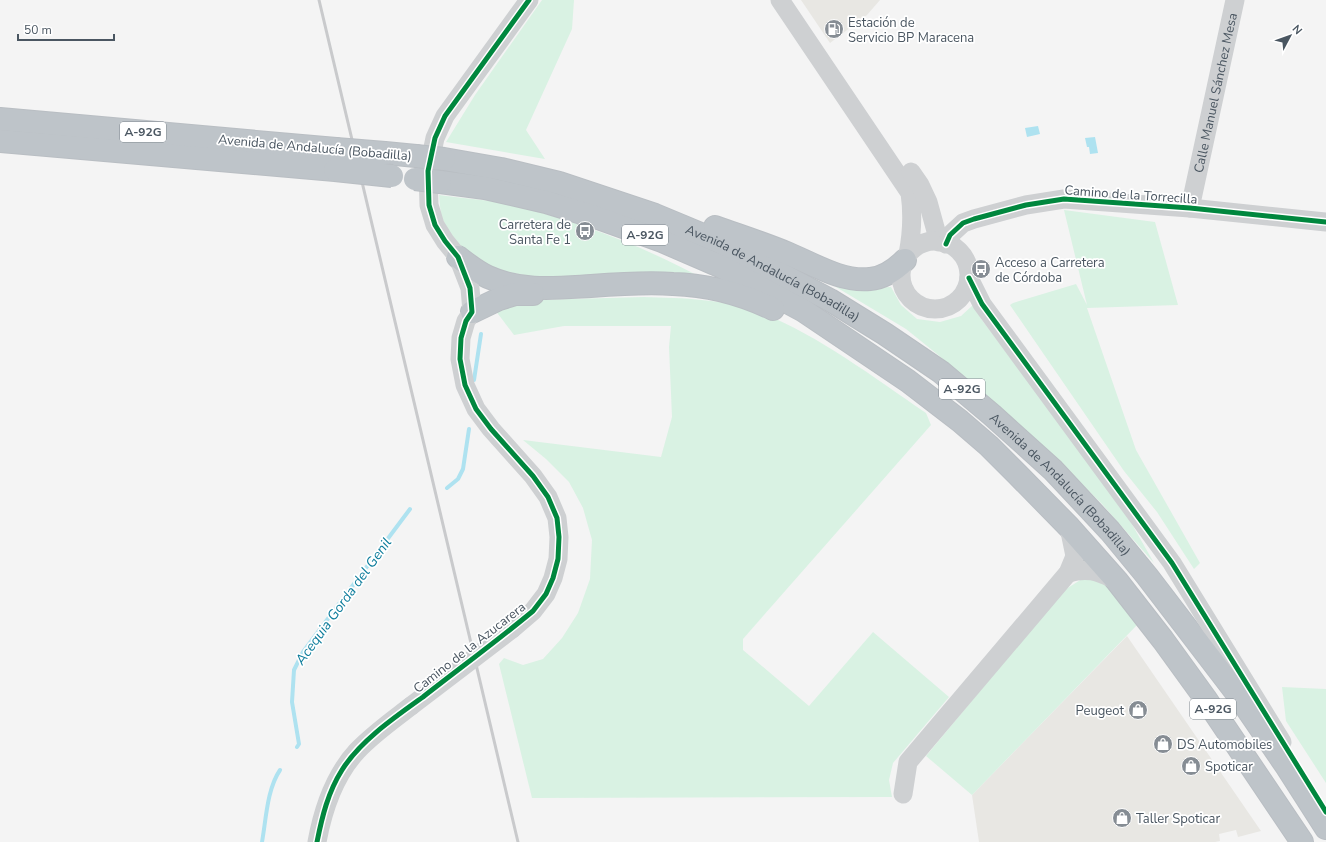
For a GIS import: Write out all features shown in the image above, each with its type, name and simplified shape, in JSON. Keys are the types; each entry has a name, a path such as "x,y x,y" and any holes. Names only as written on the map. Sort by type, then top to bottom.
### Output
{"highway":[{"name":"Avenida de Andalucía (Bobadilla)","path":"0,119 416,156 444,159 501,169 559,183 655,215 720,242 830,300 885,334 941,372 992,415 1053,470 1110,531 1147,576 1235,690 1326,828"},
{"name":"Avenida de Andalucía (Bobadilla)","path":"0,141 335,170 485,188 546,202 598,218 662,241 722,268 804,311 908,381 960,421 989,446 1069,527 1117,581 1163,640 1205,698 1302,842"},
{"path":"614,201 660,207 846,277 872,279 895,269 906,257"},
{"path":"458,257 474,269 489,277 509,284 529,288 636,284 674,284 705,287 730,292 758,302 799,320 833,330"},
{"path":"472,312 499,299 515,294 533,294 551,288"}],"street":[{"path":"472,312 470,288 458,257 445,241 435,224 429,205 428,171 435,138 445,116 529,0"},
{"path":"780,0 910,193 912,211 911,240 901,275 904,289 913,301 926,308 941,309 955,303 965,292 969,278"},
{"path":"792,0 920,185 943,243"},
{"name":"Calle Manuel Sánchez Mesa","path":"1190,208 1235,0"},
{"name":"Camino de la Torrecilla","path":"943,243 963,223 974,219 1026,205 1064,199 1190,208 1326,222"},
{"name":"Camino de la Torrecilla","path":"928,202 950,219 974,219"},
{"path":"974,219 966,230 964,258 969,278 982,304 1172,564 1326,812"},
{"path":"906,257 913,249 925,243 943,243 956,249 964,258"},
{"name":"Camino de la Azucarera","path":"317,842 321,820 331,792 342,770 357,751 411,706 534,611 546,594 553,578 558,559 559,537 557,518 548,497 533,476 491,430 476,409 465,385 460,359 461,338 466,321 472,312"},
{"path":"903,794 908,762 1068,573 1075,556 1069,527"},
{"path":"1068,573 1079,570 1094,570 1117,581"}],"shaded area":[{"name":"Estación de Servicio BP Maracena","path":"801,0 880,0 867,15 830,43"},
{"path":"1127,636 1261,831 1238,837 1236,830 1219,834 1220,841 1215,842 979,842 972,795"}],"green space":[{"path":"542,0 574,0 572,29 526,130 545,159 446,142 475,95"},
{"path":"439,195 486,200 553,216 605,234 655,254 702,278 529,276 492,269 467,255 451,236 441,216"},
{"path":"1064,210 1155,222 1178,305 1087,308 1136,450 1200,563 1194,569 1157,512 1124,471 1010,305 1076,284 1087,305"},
{"path":"811,272 864,288 891,287 901,305 917,319 940,322 961,316 973,305 982,320 1129,519 1154,563 1101,503 1039,442 937,354 906,329"},
{"path":"644,297 719,302 748,308 762,313 805,334 846,358 926,413 931,425 743,639 743,650 809,706 873,632 949,697 893,763 889,780 892,797 532,798 499,664 504,658 523,665 543,659 562,638 578,613 590,579 592,540 583,508 569,482 546,459 523,440 661,457 672,417 669,347 671,326 564,326 514,335 495,310 534,300"},
{"path":"1085,577 1106,585 1117,596 1137,625 972,795 926,756 1063,591"},
{"path":"1282,687 1326,689 1326,783 1286,721"}],"water":[{"path":"1038,126 1040,134 1027,137 1025,128"},
{"path":"1095,137 1098,153 1090,154 1085,138"}],"waterway":[{"name":"Acequia Gorda del Genil","path":"474,380 481,334"},
{"name":"Acequia Gorda del Genil","path":"447,488 458,479 463,469 469,429"},
{"name":"Acequia Gorda del Genil","path":"297,747 299,744 292,702 294,670 303,652 410,509"},
{"name":"Acequia Gorda del Genil","path":"262,842 272,786 280,770"}],"railway":[{"path":"319,0 518,842"}],"cycle path":[{"path":"317,842 323,814 329,796 337,778 358,749 379,730 533,611 546,594 553,578 558,559 559,537 557,518 548,497 533,476 491,429 476,409 465,385 460,359 461,338 466,321 472,312 470,288 458,257 445,241 435,225 429,205 428,171 435,138 445,116 529,0"},
{"path":"946,244 950,235 963,223 1026,205 1064,199 1190,208 1326,222"},
{"path":"969,278 982,304 1172,563 1326,812"}],"place":[{"name":"Estación de Servicio BP Maracena","path":"834,29"},
{"name":"Carretera de Santa Fe 1","path":"585,231"},
{"name":"Acceso a Carretera de Córdoba","path":"981,269"},
{"name":"Peugeot","path":"1138,710"},
{"name":"DS Automobiles","path":"1163,744"},
{"name":"Spoticar","path":"1191,766"},
{"name":"Taller Spoticar","path":"1122,818"}]}
